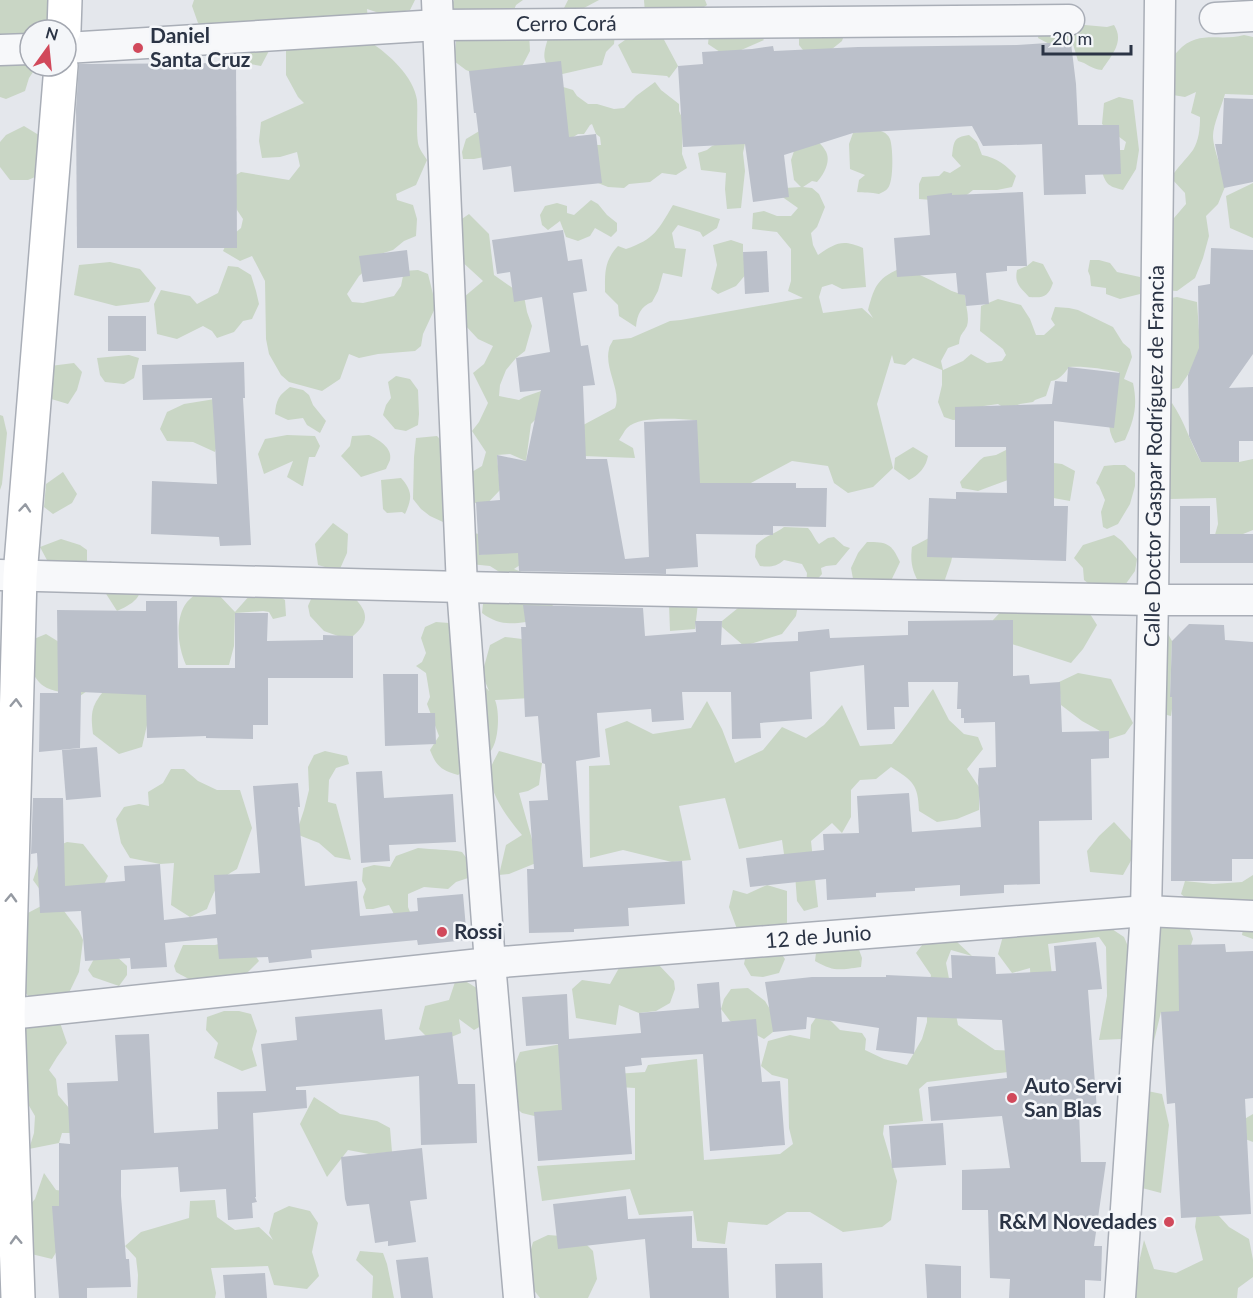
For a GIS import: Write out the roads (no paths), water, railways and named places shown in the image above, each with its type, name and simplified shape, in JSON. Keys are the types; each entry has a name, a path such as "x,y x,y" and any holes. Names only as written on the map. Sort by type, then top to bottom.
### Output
{"main road":[{"path":"65,18 66,0"},
{"path":"18,1298 4,1015 10,576 61,78"}],"street":[{"name":"Calle Doctor Gaspar Rodríguez de Francia","path":"1120,1298 1146,911 1153,600 1160,0"},
{"path":"438,13 462,587 490,963 519,1298"},
{"name":"Cerro Corá","path":"78,47 438,13 1069,20"},
{"path":"1215,18 1253,16"},
{"path":"0,50 18,49"},
{"path":"10,576 462,587 1253,600"},
{"name":"12 de Junio","path":"4,1015 490,963 1146,911 1253,916"}],"place":[{"name":"Daniel Santa Cruz","path":"138,48"},
{"name":"Rossi","path":"442,932"},
{"name":"Auto Servi San Blas","path":"1012,1098"},
{"name":"R&M Novedades","path":"1169,1222"}]}
